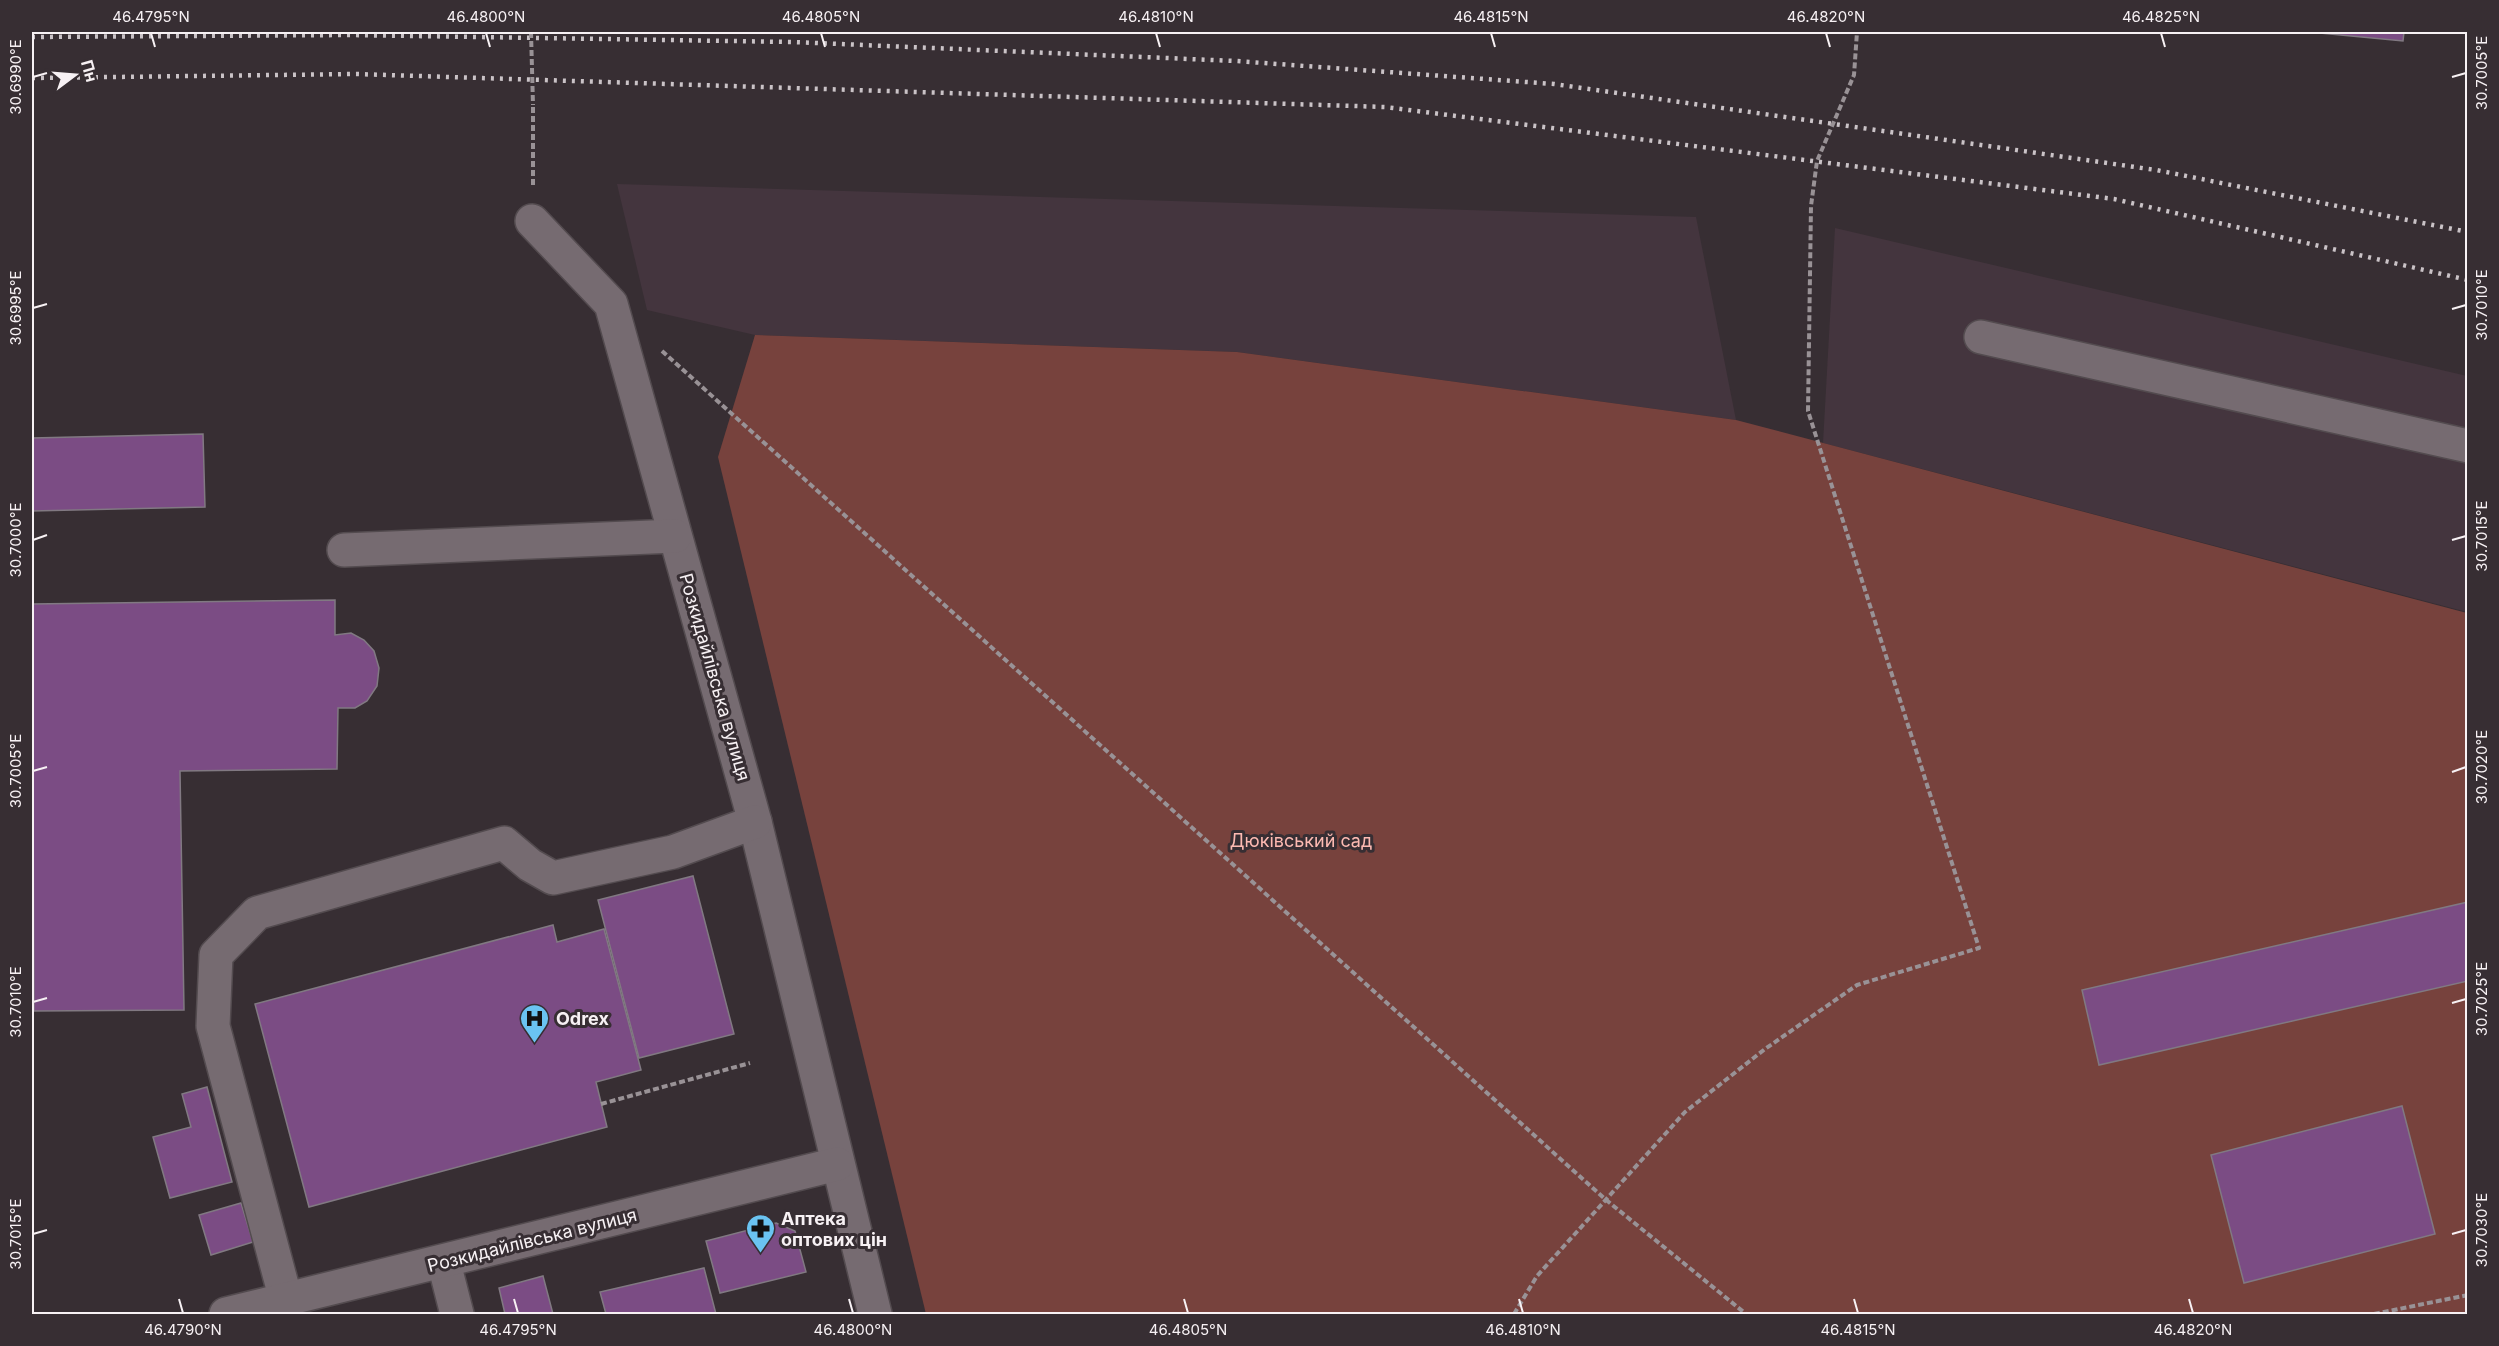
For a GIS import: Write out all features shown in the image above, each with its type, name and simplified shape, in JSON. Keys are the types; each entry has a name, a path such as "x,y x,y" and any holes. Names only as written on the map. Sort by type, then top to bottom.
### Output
{"street":[{"name":"Розкидайлівська вулиця","path":"532,221 610,304 755,822 875,1314"},
{"path":"1981,337 2468,446"},
{"path":"344,550 675,536"},
{"path":"286,1300 213,1026 216,956 257,913 504,843 530,866 553,878 673,852 755,822"},
{"name":"Розкидайлівська вулиця","path":"226,1314 444,1263 837,1164"},
{"path":"444,1263 456,1314"}],"path":[{"path":"531,32 532,221"},
{"path":"1514,1314 1537,1276 1685,1112 1765,1049 1857,985 1979,948 1808,411 1811,206 1817,161 1854,75 1857,32"},
{"path":"655,344 1605,1200 1746,1314"},
{"path":"601,1104 750,1063"},
{"path":"2374,1314 2468,1295"}],"shaded area":[{"path":"617,184 1696,217 1736,420 1237,352 755,335 647,310"},
{"path":"1835,228 2467,376 2467,612 1823,443"}],"green space":[{"name":"Дюківський сад","path":"755,335 1237,352 1736,420 2467,613 2467,1314 926,1314 718,457"}],"building":[{"path":"2309,32 2404,32 2403,41"},
{"path":"203,434 205,507 32,511 32,438"},
{"path":"335,600 335,635 351,633 364,640 374,651 379,668 377,686 367,701 355,708 338,708 337,769 180,771 184,1010 34,1011 32,604"},
{"path":"693,876 734,1034 639,1058 598,900"},
{"path":"2468,902 2468,981 2099,1065 2082,990"},
{"path":"553,925 557,942 604,929 641,1070 596,1082 607,1127 309,1207 255,1004"},
{"path":"207,1087 232,1182 170,1198 153,1137 191,1127 182,1094"},
{"path":"2402,1106 2435,1234 2244,1283 2211,1155"},
{"path":"241,1203 253,1242 211,1255 199,1215"},
{"path":"776,1223 795,1231 806,1272 720,1293 706,1241"},
{"path":"704,1268 716,1314 606,1314 600,1292"},
{"path":"543,1276 553,1314 505,1314 499,1288"}],"railway":[{"path":"32,37 350,35 793,42 1236,61 1554,84 2156,170 2468,232"},
{"path":"32,78 356,74 1385,107 2114,199 2468,280"}],"place":[{"name":"Odrex","path":"535,1044"},
{"name":"Аптека оптових цін","path":"760,1254"}]}
